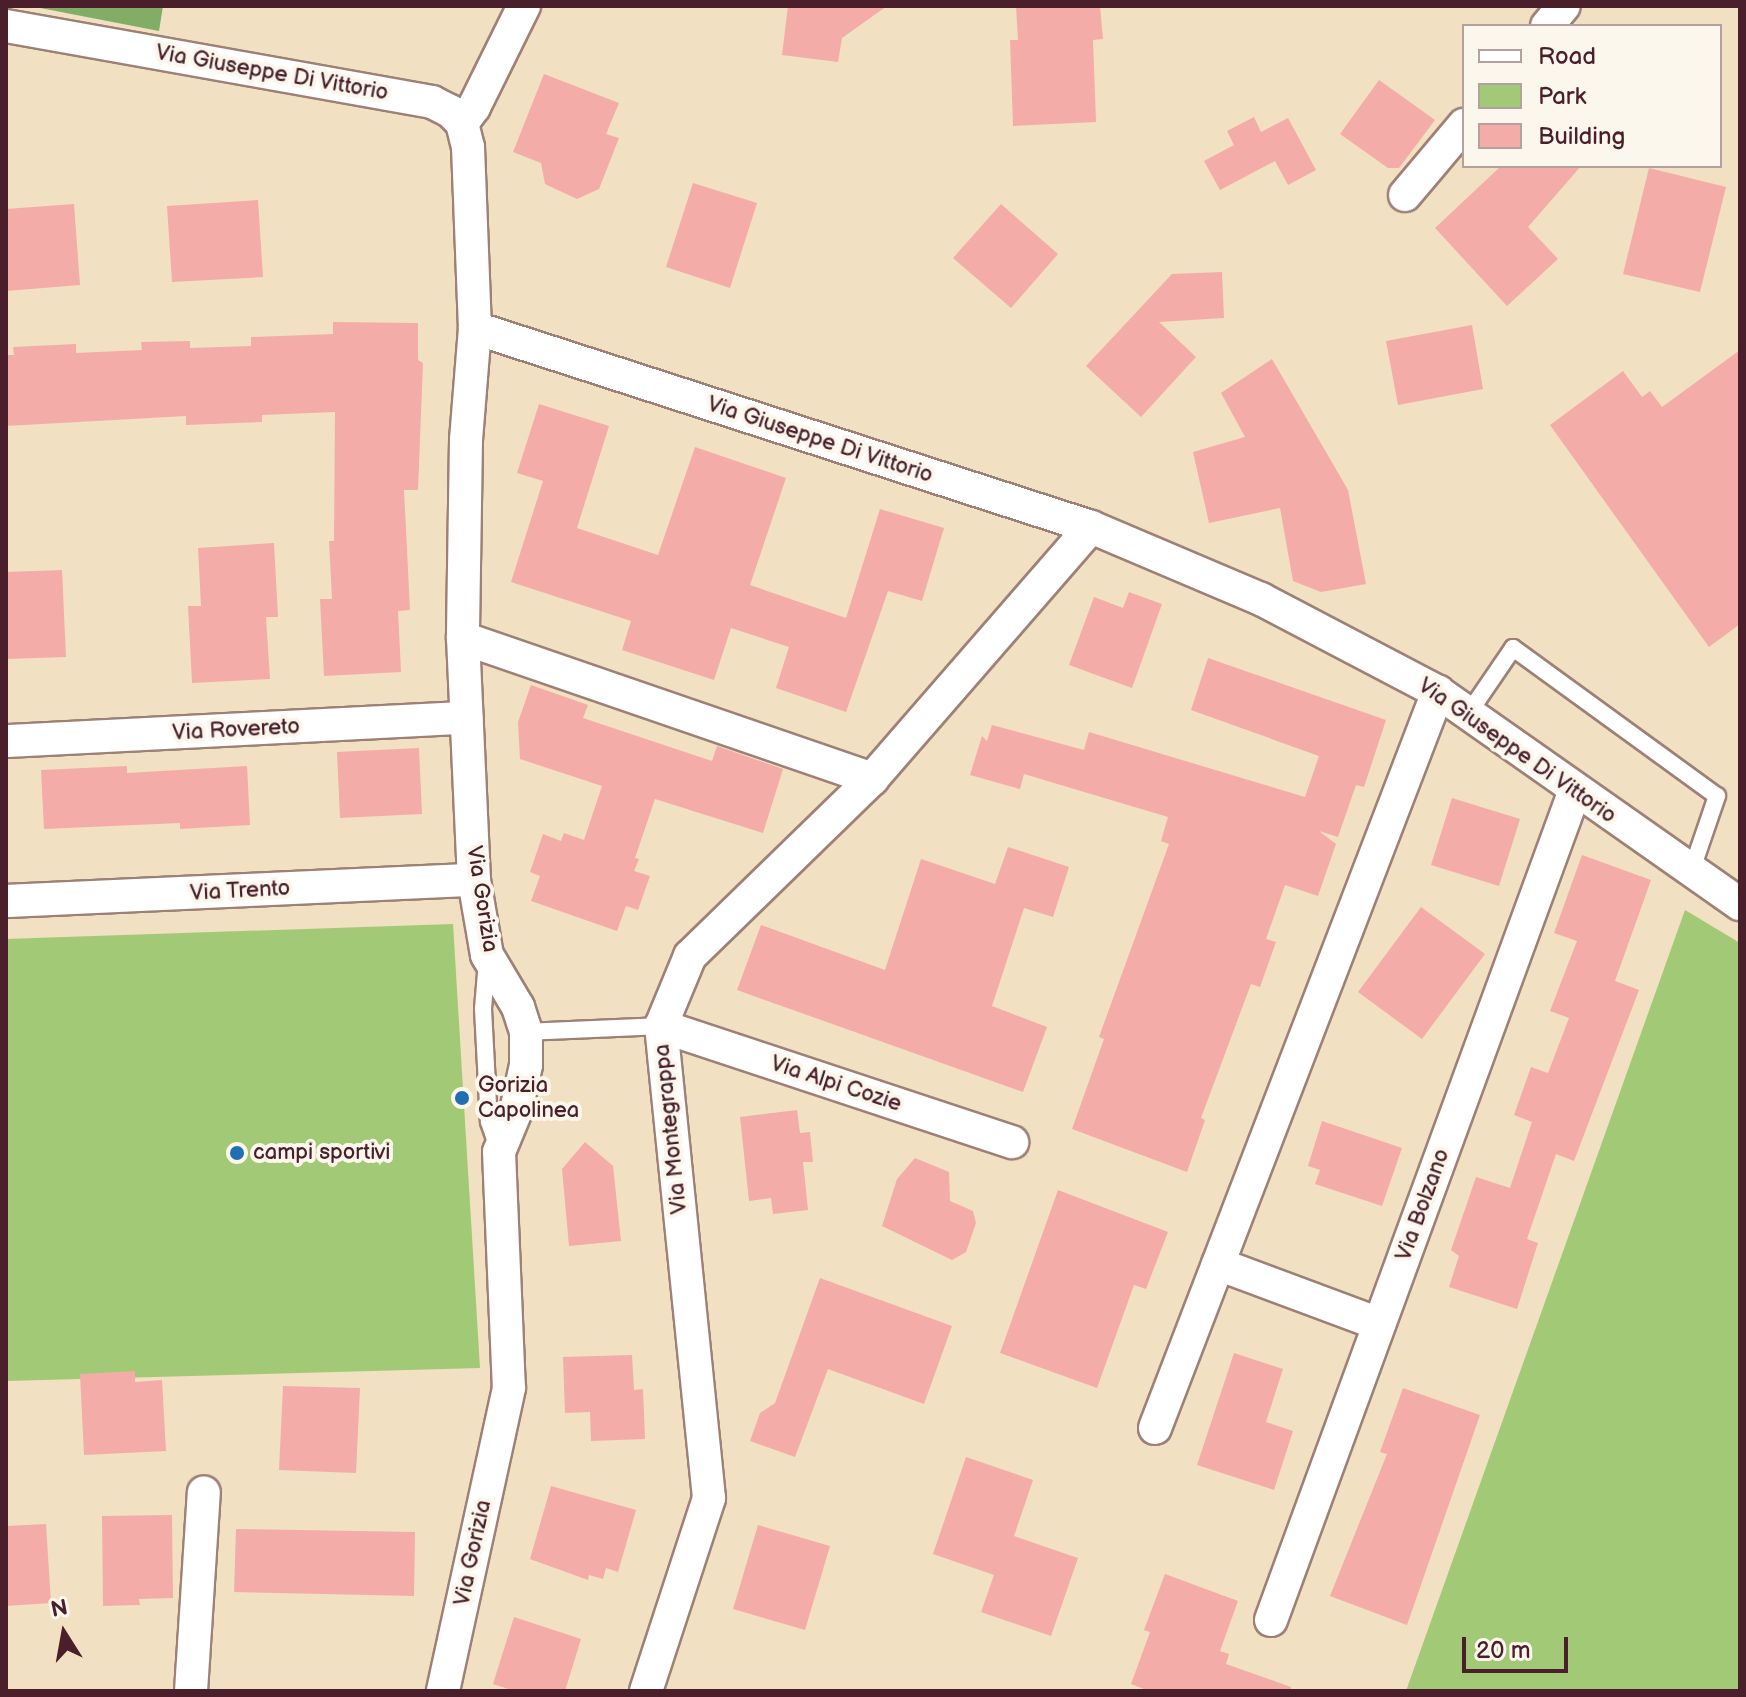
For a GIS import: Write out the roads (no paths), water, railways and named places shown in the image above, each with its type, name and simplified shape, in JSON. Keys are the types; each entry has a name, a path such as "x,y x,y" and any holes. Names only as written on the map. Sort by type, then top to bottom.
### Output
{"street":[{"path":"475,328 468,147 462,123 474,107 524,6"},
{"path":"1549,24 1564,6"},
{"name":"Via Giuseppe Di Vittorio","path":"6,26 432,102 450,111 462,123"},
{"path":"1405,195 1462,127"},
{"name":"Via Giuseppe Di Vittorio","path":"475,328 1091,527 1261,599 1438,692 1740,904"},
{"name":"Via Gorizia","path":"443,1691 509,1388 499,1152 522,1089 526,1065 526,1032 518,1007 487,955 474,880 463,638 466,440 475,328"},
{"name":"Via Montegrappa","path":"646,1691 709,1498 661,1026 690,956 872,779 1091,527"},
{"path":"463,638 872,779"},
{"path":"1155,1428 1438,692"},
{"name":"Via Rovereto","path":"6,741 466,718"},
{"name":"Via Bolzano","path":"1271,1620 1575,790"},
{"name":"Via Trento","path":"6,901 474,880"},
{"name":"Via Alpi Cozie","path":"661,1026 1012,1142"},
{"path":"1218,1264 1379,1324"},
{"path":"191,1691 204,1492"}],"lane":[{"path":"1468,714 1513,648 1717,796 1691,872"},
{"path":"487,955 483,1009 489,1122 499,1152"},
{"path":"526,1032 661,1026"}],"place":[{"name":"Gorizia Capolinea","path":"462,1098"},
{"name":"campi sportivi","path":"237,1153"}]}
